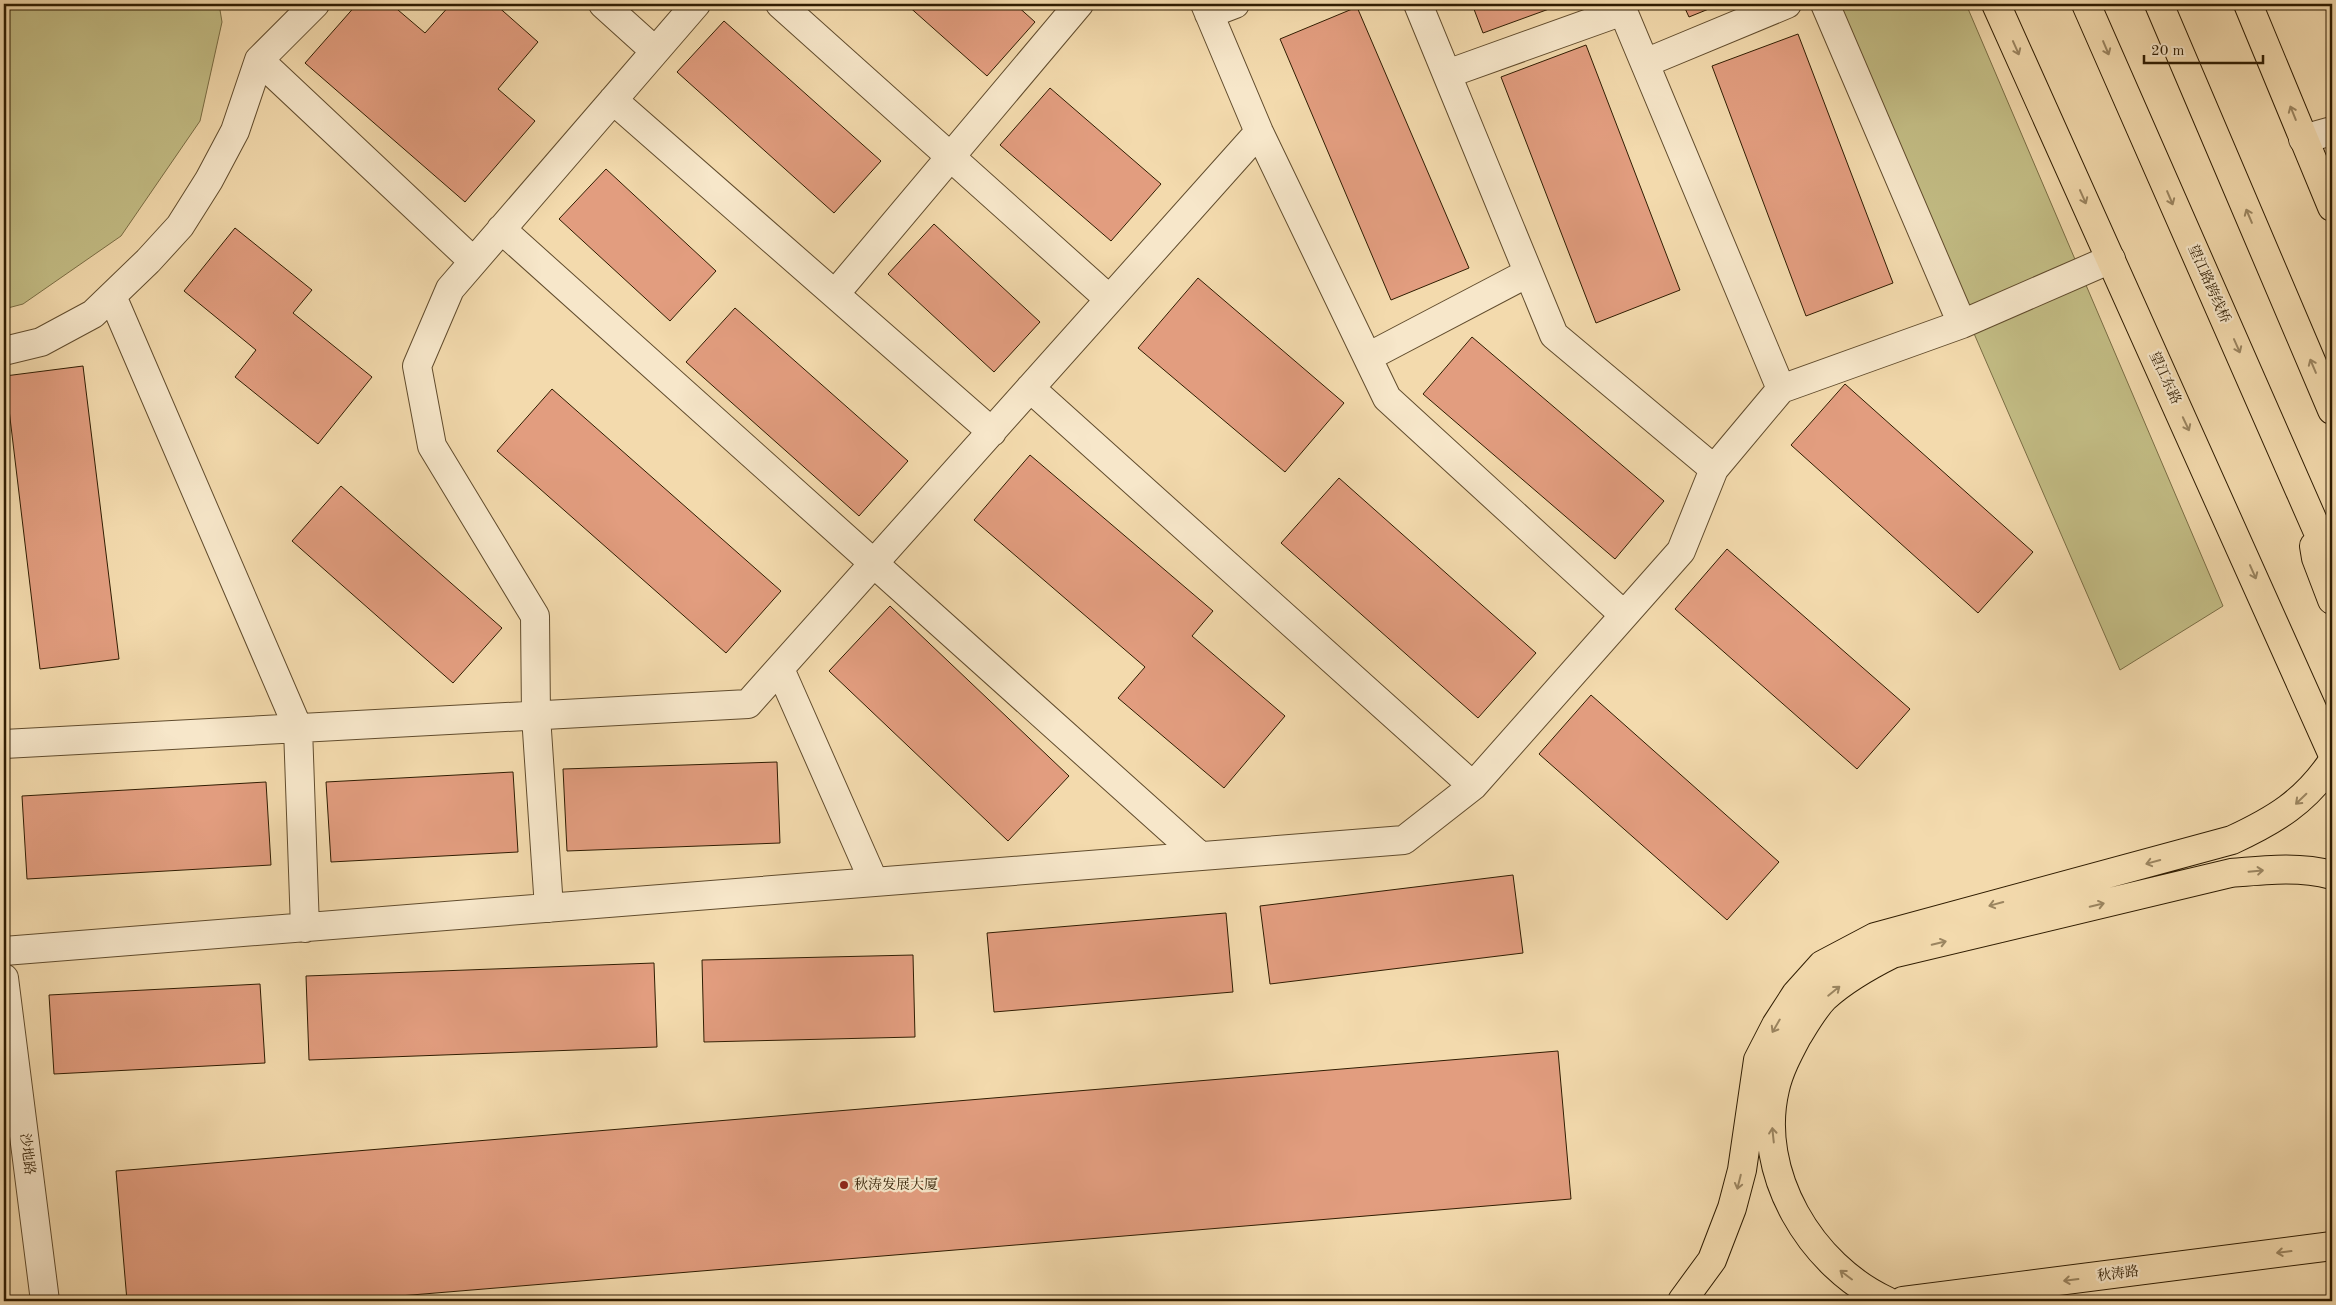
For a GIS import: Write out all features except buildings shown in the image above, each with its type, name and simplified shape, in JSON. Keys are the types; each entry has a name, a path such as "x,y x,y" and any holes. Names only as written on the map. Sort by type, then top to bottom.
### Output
{"main road":[{"name":"望江东路","path":"1996,4 2332,753"},
{"name":"望江路跨线桥","path":"2086,4 2175,209 2305,498 2332,564"},
{"path":"2159,4 2332,410"},
{"path":"2248,4 2332,206"},
{"path":"2305,498 2316,558 2332,600"},
{"path":"1682,1301 1712,1260 1732,1208 1742,1170 1758,1060 1776,1025 1796,994 1822,965 1875,937 2232,840 2272,821 2298,803 2321,778 2332,762"},
{"path":"1887,1301 1875,1296 1840,1270 1808,1235 1784,1192 1776,1160 1772,1127 1775,1090 1786,1057 1805,1024 1824,998 1857,972 1892,954 2232,873 2272,869 2318,871 2332,875"},
{"name":"秋涛路","path":"1903,1301 2332,1246"}],"street":[{"path":"4,351 41,342 93,314 180,226 209,180 234,131 259,60 316,4"},
{"path":"602,4 656,51"},
{"path":"549,908 536,716 535,616 432,446 417,366 450,289 696,4"},
{"path":"780,4 1110,299"},
{"path":"835,294 1079,4"},
{"path":"1235,4 1207,9 1259,132 1387,398 1624,615"},
{"path":"1418,4 1554,335 1714,469"},
{"path":"1645,63 1787,4"},
{"path":"1825,4 1962,324"},
{"path":"1447,74 1622,7 1781,390"},
{"path":"259,60 473,262"},
{"path":"613,100 992,432"},
{"path":"2304,139 2332,131"},
{"path":"4,744 748,704 1259,132"},
{"path":"501,229 1200,856"},
{"path":"4,951 1404,840 1473,786 1682,551 1714,469 1781,390 1962,324 2111,259"},
{"path":"1368,357 1528,272"},
{"path":"112,296 298,728 305,928"},
{"path":"1030,388 1473,786"},
{"path":"780,669 874,882"},
{"name":"沙地路","path":"4,978 45,1301"}],"shaded area":[{"path":"4,4 219,4 222,22 200,121 121,236 23,304 4,309"},
{"path":"1831,4 1966,4 2223,606 2120,670"}],"place":[{"name":"秋涛发展大厦","path":"844,1185"}]}
